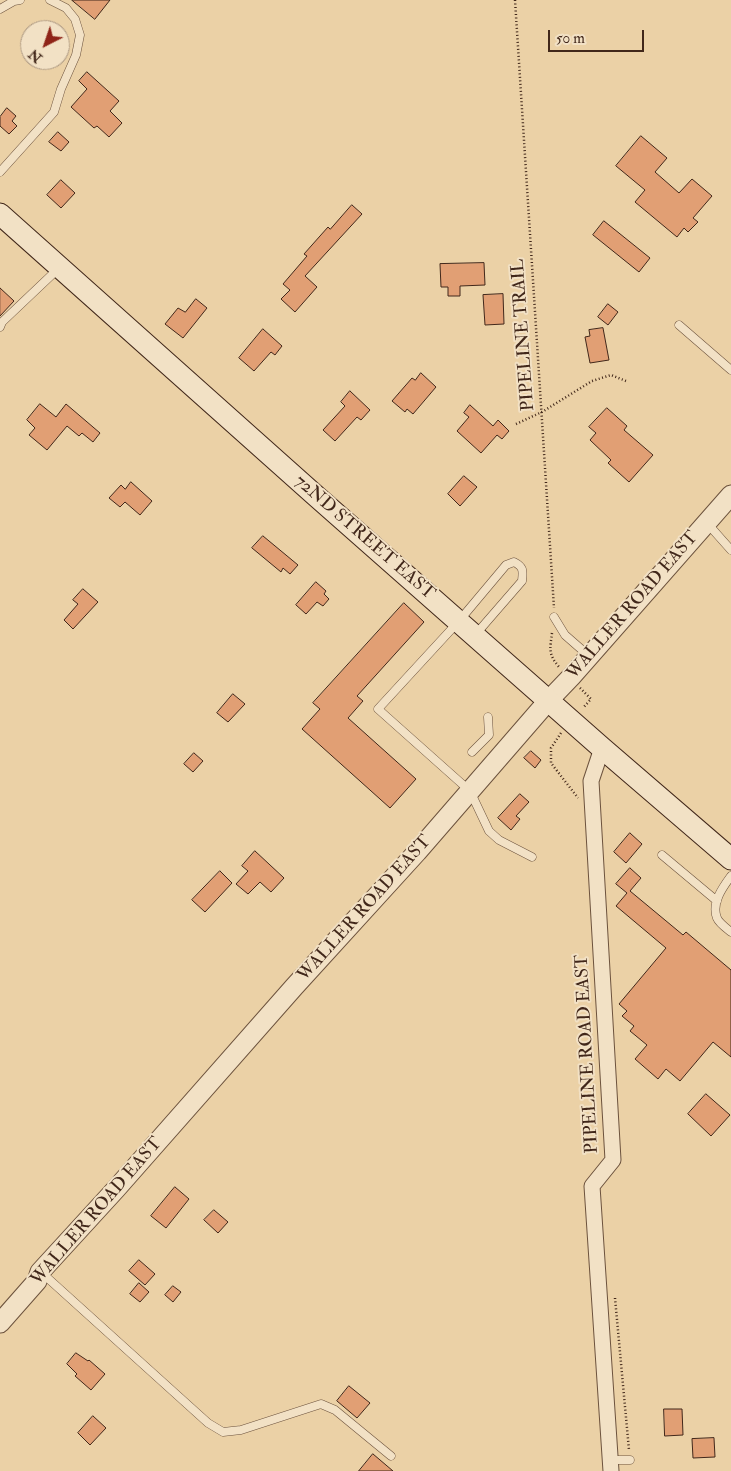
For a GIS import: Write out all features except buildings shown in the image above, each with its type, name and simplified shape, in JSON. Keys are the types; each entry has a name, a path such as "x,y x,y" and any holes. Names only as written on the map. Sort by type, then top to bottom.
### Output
{"main road":[{"name":"72ND STREET EAST","path":"0,214 548,701 731,858"}],"street":[{"name":"WALLER ROAD EAST","path":"0,1323 36,1281 40,1272 470,791 731,495"},
{"name":"PIPELINE ROAD EAST","path":"602,748 591,781 614,1160 592,1186 611,1466"}],"lane":[{"path":"0,9 14,1 20,0"},
{"path":"0,172 54,112 61,89 76,55 80,35 75,19 66,8 50,0"},
{"path":"0,327 2,322 59,268"},
{"path":"678,325 731,370"},
{"path":"707,523 731,550"},
{"path":"475,636 522,581 523,571 520,565 514,562 506,566 459,621 378,709 470,791 489,831 499,840 532,858"},
{"path":"554,617 565,636 589,656"},
{"path":"472,752 488,735 488,717"},
{"path":"662,855 717,901"},
{"path":"731,876 720,891 715,912 717,920 731,932"},
{"path":"40,1272 208,1423 223,1432 241,1430 321,1404 335,1410 391,1456"},
{"path":"611,1466 630,1460"}],"path":[{"name":"PIPELINE TRAIL","path":"515,0 554,617 550,649 551,657 558,666"},
{"path":"516,424 542,412 592,381 611,375 626,381"},
{"path":"582,691 591,699 585,706"}]}
